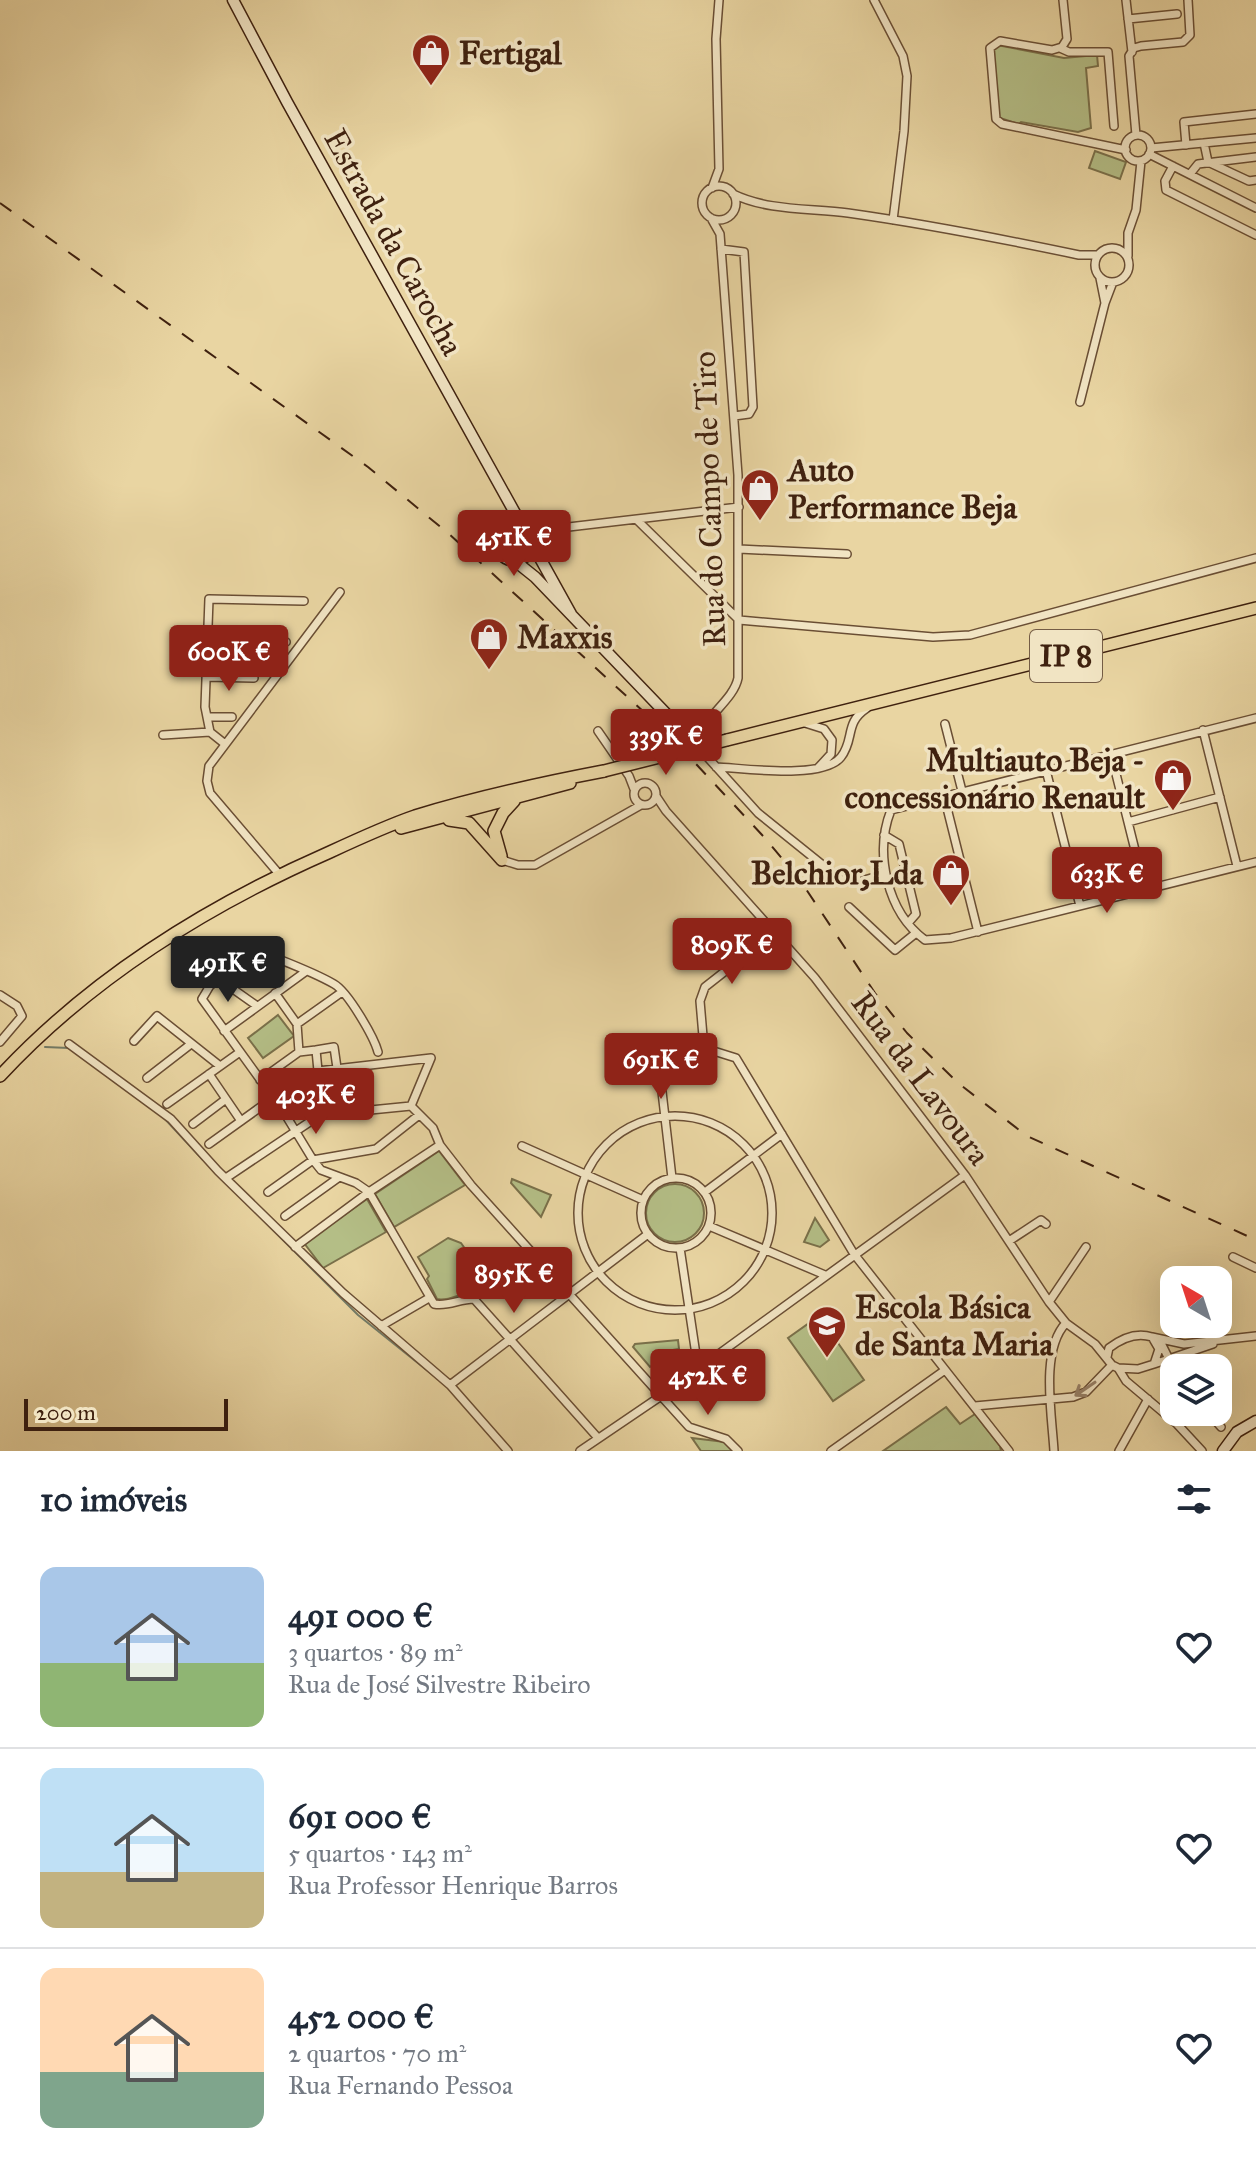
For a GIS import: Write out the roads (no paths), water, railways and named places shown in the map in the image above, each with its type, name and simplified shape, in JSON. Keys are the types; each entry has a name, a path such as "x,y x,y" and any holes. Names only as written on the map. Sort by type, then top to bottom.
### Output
{"main road":[{"name":"IP 8","path":"0,1076 76,1006 138,958 206,914 279,874 412,817 479,804 1256,608"},
{"path":"488,833 503,813 510,796"},
{"name":"IP 8","path":"357,840 434,820 479,804"},
{"path":"479,804 489,812 488,833 502,860"},
{"path":"434,820 457,819 488,833"}],"street":[{"name":"Estrada da Carocha","path":"233,0 571,614"},
{"path":"712,188 719,169 716,39 719,0"},
{"path":"874,0 903,56 907,76 893,220"},
{"path":"1060,48 1067,39 1063,0"},
{"path":"1126,0 1132,52"},
{"path":"1136,135 1129,56 1141,46 1183,42 1190,35 1188,0"},
{"path":"1128,19 1177,14"},
{"path":"1114,126 1108,52 1069,52 1060,48 1052,50 1000,41 993,44 988,55 996,119 1002,124 1126,150"},
{"path":"1186,145 1184,122 1256,114"},
{"path":"1136,135 1127,142 1126,150 1129,157 1141,161"},
{"path":"1136,135 1146,138 1150,151 1173,166 1256,208"},
{"path":"1080,402 1105,303 1113,282 1127,274 1128,233 1136,210 1141,161 1150,151 1256,138"},
{"path":"1204,143 1208,162"},
{"path":"1190,174 1198,164 1256,157"},
{"path":"1208,162 1254,182"},
{"path":"1173,166 1165,181 1166,190 1256,235"},
{"path":"719,169 736,204 720,234"},
{"path":"720,234 702,203 706,193 720,186 753,203 969,232 1079,255 1097,255 1112,248 1128,233"},
{"path":"711,218 730,215 753,203"},
{"name":"Rua do Campo de Tiro","path":"700,749 698,736 737,683 739,507 720,234"},
{"path":"1112,248 1122,251 1128,258"},
{"path":"721,249 744,252 753,407 749,414 734,416"},
{"path":"1079,255 1095,266 1105,303"},
{"path":"1095,266 1097,255"},
{"path":"1100,278 1113,282"},
{"path":"515,561 528,540 543,530 739,507"},
{"path":"498,549 510,522 511,508"},
{"path":"472,518 504,558 515,561 535,577 758,813 840,879 854,883 885,874"},
{"path":"637,520 739,620 933,637 970,635 1256,558"},
{"path":"479,527 489,533 516,528 528,540 535,577"},
{"path":"739,549 847,554"},
{"path":"535,577 546,572"},
{"path":"279,874 210,793 207,781 209,766 340,592"},
{"path":"225,744 210,732 207,717 209,599 304,601"},
{"path":"207,640 286,642"},
{"path":"206,677 254,678"},
{"path":"716,767 800,771 838,761 854,719 875,703"},
{"path":"207,717 232,717"},
{"path":"1256,718 891,810 884,829 885,874 899,909 925,940 978,932 1256,862"},
{"path":"798,722 824,729 832,740 831,754 818,768"},
{"path":"945,724 962,791"},
{"path":"1203,730 1237,866"},
{"path":"598,731 629,776 634,789 634,799 624,814"},
{"path":"163,735 210,732"},
{"path":"1111,754 1145,890"},
{"path":"1046,770 1080,906"},
{"path":"629,776 654,787 666,811"},
{"path":"634,789 642,783"},
{"path":"651,804 656,796"},
{"path":"944,796 978,932"},
{"path":"1128,822 1220,797"},
{"path":"634,799 641,805"},
{"path":"502,860 518,865 535,865 641,805 651,804 666,811"},
{"name":"Rua da Lavoura","path":"666,811 815,978 965,1175 1049,1302 1066,1323 1107,1357"},
{"path":"884,835 899,844 916,914 909,922"},
{"path":"849,907 895,950 916,933"},
{"path":"704,1048 700,1001 705,987 775,932"},
{"path":"389,1061 378,1052 376,1043 338,985 247,946 229,957 202,999 321,1170 356,1183 369,1192 434,1304 445,1307 459,1299 474,1299 598,1438"},
{"path":"189,964 257,1006"},
{"path":"224,1031 305,972"},
{"path":"297,1024 342,992"},
{"path":"275,993 297,1024 299,1052"},
{"path":"0,995 17,1006 22,1016 0,1042"},
{"path":"134,1041 157,1016 220,1066"},
{"path":"672,1178 656,1040 704,1048 736,1058 854,1254 1009,1451"},
{"path":"69,1044 158,1108 295,1247 450,1385 508,1451"},
{"path":"147,1078 191,1044"},
{"path":"260,1080 299,1052 334,1047 337,1068"},
{"path":"316,1050 318,1071 431,1058 411,1106"},
{"path":"167,1104 240,1052"},
{"path":"371,1064 378,1052"},
{"path":"209,1074 241,1121"},
{"path":"209,1144 273,1098"},
{"path":"193,1124 226,1099"},
{"path":"226,1178 320,1115 411,1106"},
{"path":"411,1106 433,1128 440,1145 471,1185 689,1427 726,1439 738,1451"},
{"path":"268,1192 313,1160 376,1149 419,1115"},
{"path":"681,1116 714,1124 743,1143 754,1156 766,1178 772,1202 771,1227 765,1251 757,1266 734,1290 720,1299 687,1310 657,1308 629,1299 598,1272 582,1243 578,1209 586,1176 599,1154 617,1136 631,1127 664,1117 681,1116"},
{"path":"705,1192 782,1134"},
{"path":"295,1247 369,1192 440,1145"},
{"path":"522,1146 643,1200"},
{"path":"580,1451 661,1396 965,1175"},
{"path":"285,1216 338,1178"},
{"path":"672,1178 693,1182 705,1192 712,1212 709,1226 701,1239 680,1248 660,1244 648,1234 641,1214 643,1200 652,1187 672,1178"},
{"path":"1009,1241 1041,1220 1046,1224"},
{"path":"709,1226 825,1275"},
{"path":"450,1385 648,1234"},
{"path":"1049,1302 1086,1247"},
{"path":"680,1248 698,1368"},
{"path":"1233,1257 1256,1268"},
{"path":"381,1326 429,1298"},
{"path":"1054,1451 1051,1353 1058,1331 1066,1323"},
{"path":"1095,1344 1114,1343 1140,1333 1184,1344 1234,1336 1256,1336"},
{"path":"1183,1354 1234,1336"},
{"path":"1156,1338 1166,1354"},
{"path":"1156,1338 1159,1349 1157,1363"},
{"path":"1114,1343 1107,1357 1126,1381 1177,1424 1202,1451"},
{"path":"1115,1366 1132,1370 1160,1362"},
{"path":"975,1406 1073,1397 1086,1392 1115,1366"},
{"path":"831,1451 945,1370"},
{"path":"1126,1381 1132,1370"},
{"path":"1119,1451 1148,1399"},
{"path":"1223,1451 1237,1432 1256,1421"}],"waterway":[{"path":"45,1047 69,1048"},
{"path":"164,1118 203,1160"},
{"path":"256,1213 358,1315 449,1388"}],"railway":[{"path":"0,203 368,467 449,534 669,735 800,880 875,993 907,1033 958,1083 1027,1136 1256,1240"}],"place":[{"name":"Fertigal","path":"431,87"},
{"name":"Auto Performance Beja","path":"760,522"},
{"name":"Maxxis","path":"489,671"},
{"name":"Multiauto Beja - concessionário Renault","path":"1173,812"},
{"name":"Belchior,Lda","path":"951,907"},
{"name":"Escola Básica de Santa Maria","path":"827,1359"}]}
